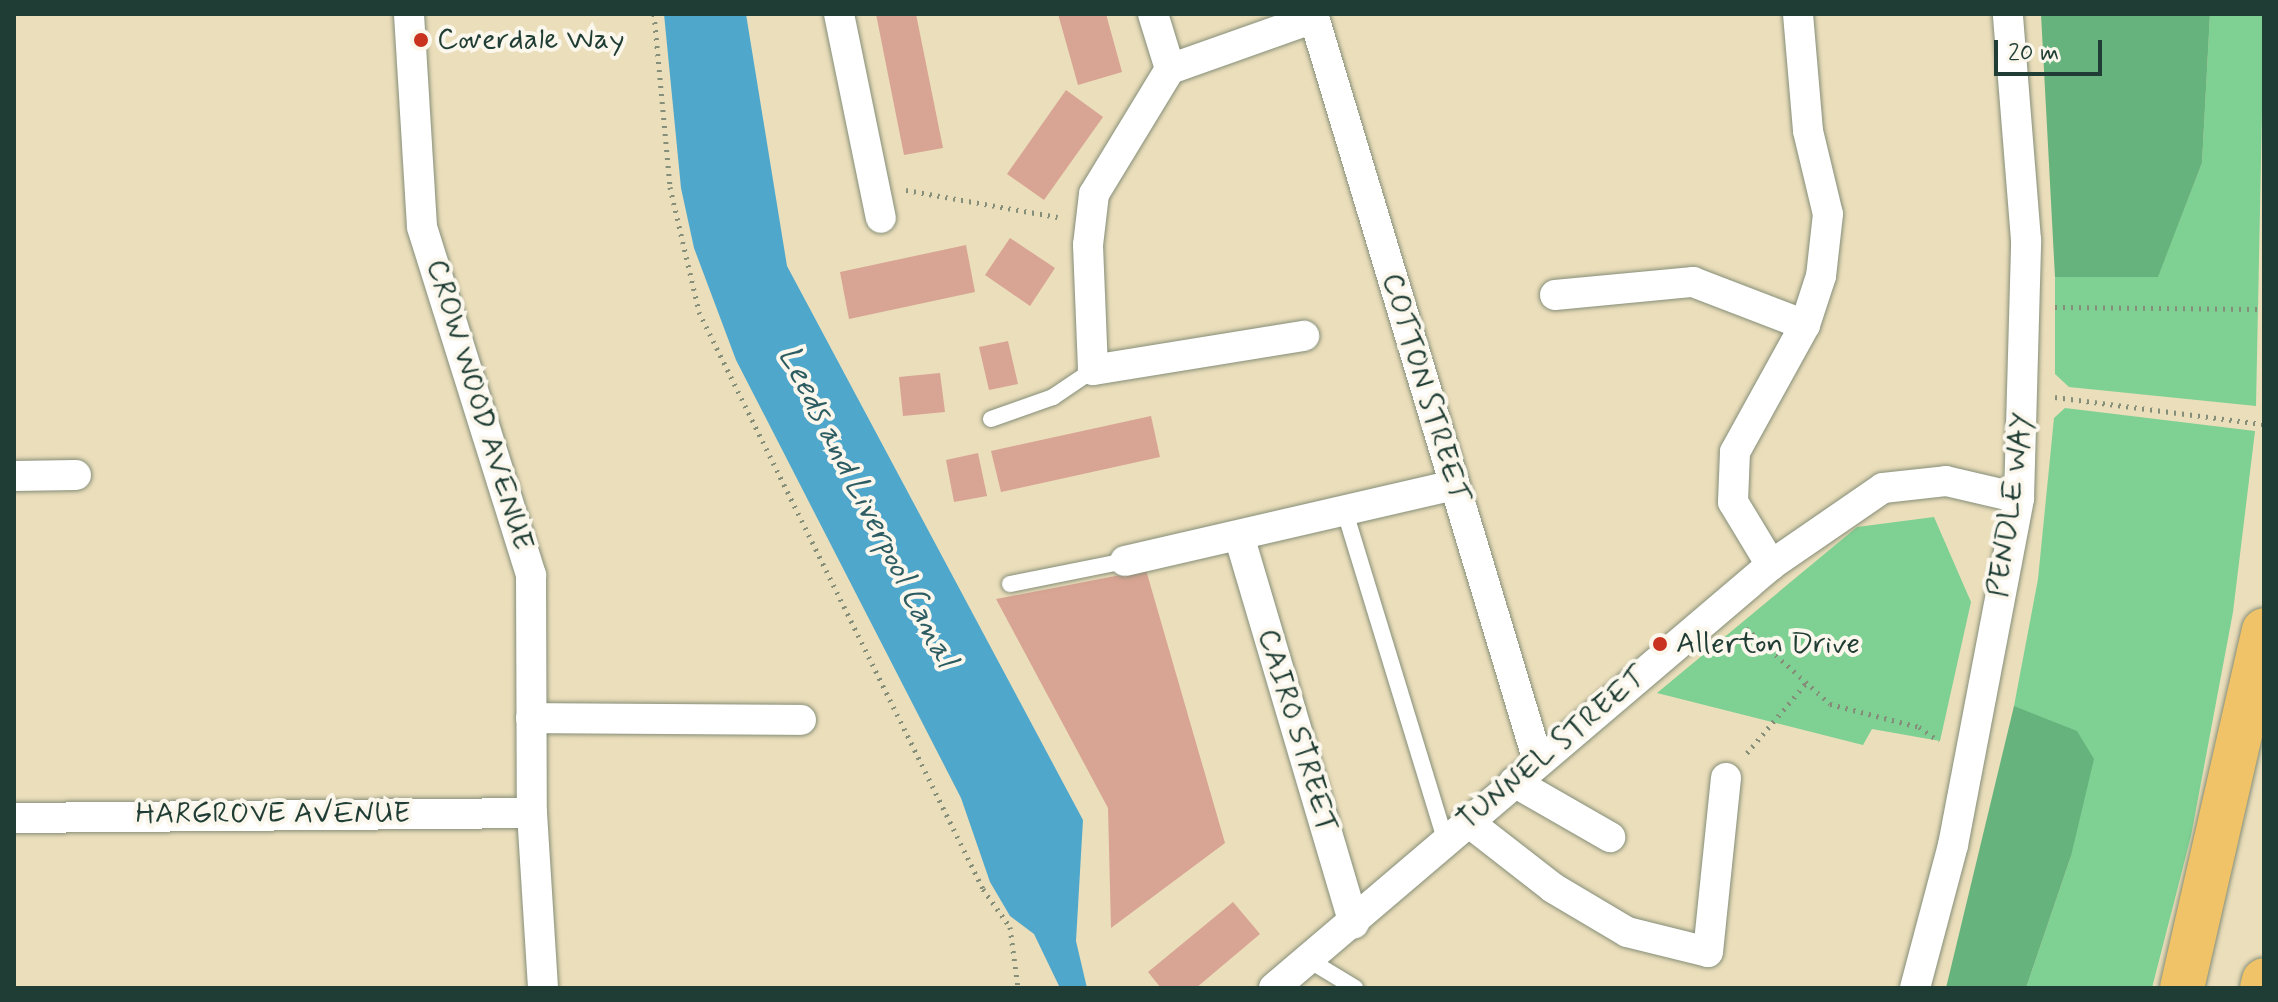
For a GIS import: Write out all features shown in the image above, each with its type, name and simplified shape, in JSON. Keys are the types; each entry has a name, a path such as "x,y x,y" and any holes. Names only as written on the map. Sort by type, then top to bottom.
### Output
{"highway":[{"path":"2182,988 2264,630"},
{"path":"2262,988 2264,980"}],"street":[{"name":"CROW WOOD AVENUE","path":"409,14 422,227 531,575 532,813 543,988"},
{"path":"839,14 881,218"},
{"path":"1153,14 1170,69"},
{"path":"1771,565 1733,502 1735,452 1805,325 1821,276 1828,214 1808,131 1798,14"},
{"name":"PENDLE WAY","path":"1915,988 1969,761 2019,498 2026,306 2008,14"},
{"path":"1304,336 1093,370 1090,223 1094,194 1170,69 1314,16"},
{"name":"COTTON STREET","path":"1314,16 1538,761"},
{"path":"1555,295 1693,282 1805,325"},
{"path":"14,476 76,475"},
{"name":"TUNNEL STREET","path":"1274,988 1771,565 1883,488 1946,481 2019,498"},
{"path":"1125,561 1240,539 1454,485"},
{"name":"CAIRO STREET","path":"1240,539 1354,923"},
{"path":"531,718 801,720"},
{"path":"1456,831 1627,932 1708,952 1726,778"},
{"path":"1514,782 1610,837"},
{"name":"HARGROVE AVENUE","path":"14,818 532,813"}],"lane":[{"path":"991,419 1053,397 1093,370"},
{"path":"1345,512 1456,831"},
{"path":"1010,584 1125,561"},
{"path":"1309,960 1355,988"}],"path":[{"path":"654,14 670,187 699,312 983,889 1010,927 1018,988"},
{"path":"874,185 1090,223"},
{"path":"2026,306 2257,309"},
{"path":"2071,400 2264,424"},
{"path":"1722,606 1830,704 1919,727 1969,761"},
{"path":"1726,778 1807,682"}],"green space":[{"path":"2041,14 2210,14 2202,163 2158,277 2055,277"},
{"path":"2210,14 2264,14 2256,406 2069,387 2055,374 2055,277 2158,276 2202,163"},
{"path":"2065,408 2255,431 2233,612 2191,836 2152,988 2026,988 2071,856 2014,706 2038,579 2054,418"},
{"path":"1934,517 1971,602 1940,741 1872,729 1863,745 1657,693 1857,527"},
{"path":"2014,706 2077,731 2094,759 2071,856 2026,988 1946,988"}],"water":[{"name":"Leeds and Liverpool Canal","path":"664,14 746,14 787,266 1083,820 1076,941 1087,988 1060,988 1034,934 1010,916 990,882 961,798 736,360 694,248 681,188"}],"building":[{"path":"876,14 916,14 943,148 904,155"},
{"path":"1058,14 1106,14 1122,72 1078,85"},
{"path":"1066,90 1103,117 1044,200 1007,174"},
{"path":"1010,238 1055,268 1030,306 985,275"},
{"path":"966,245 975,292 849,319 840,272"},
{"path":"1008,341 1018,384 989,390 979,347"},
{"path":"940,373 945,412 903,416 899,377"},
{"path":"1151,416 1160,457 1001,492 991,451"},
{"path":"978,453 987,496 954,502 946,460"},
{"path":"1146,570 1225,843 1111,928 1108,808 996,599"},
{"path":"1233,902 1260,934 1196,988 1161,988 1148,972"}],"place":[{"name":"Coverdale Way","path":"421,40"},
{"name":"Allerton Drive","path":"1660,644"}]}
